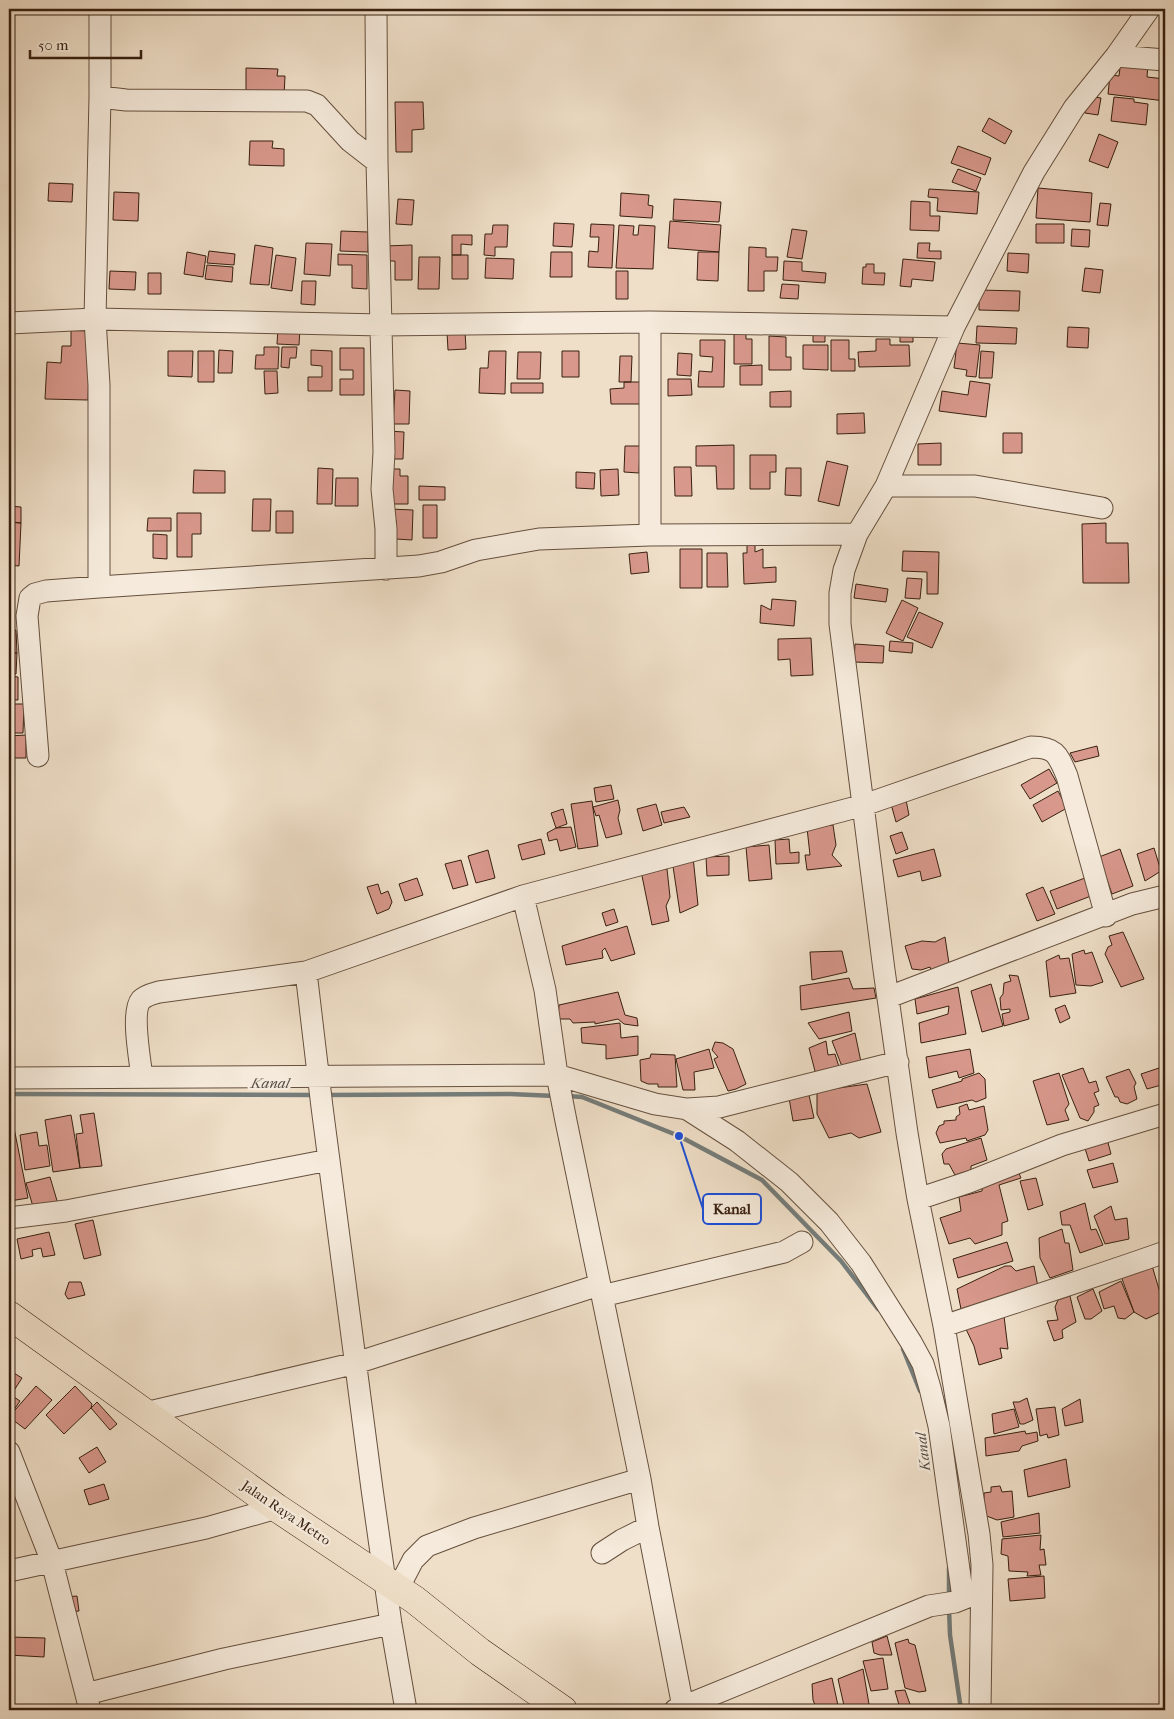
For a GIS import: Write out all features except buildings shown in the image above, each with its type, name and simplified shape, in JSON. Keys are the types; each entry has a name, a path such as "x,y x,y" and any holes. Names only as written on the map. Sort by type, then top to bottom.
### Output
{"highway":[{"name":"Jalan Raya Metro","path":"9,1315 277,1508 391,1584 480,1652 563,1710"}],"street":[{"path":"100,9 100,97 94,319 100,385 100,586"},
{"path":"376,9 377,162 384,452 382,489 386,529 386,569"},
{"path":"966,1598 982,1565 979,1534 944,1326 918,1199 884,970 840,624 840,593 844,570 858,534 886,486 954,327 1034,172 1074,108 1116,56 1150,9"},
{"path":"1116,56 1165,60"},
{"path":"100,97 126,100 308,101 317,106 350,141 377,162"},
{"path":"9,323 94,319 382,325 650,322 954,327"},
{"path":"650,322 650,535"},
{"path":"886,486 975,486 1102,508"},
{"path":"38,756 27,616 30,598 35,594 46,591 100,586 386,569 441,562 476,550 539,539 650,535 858,534"},
{"path":"142,1077 136,1016 140,1001 146,996 159,992 306,972 523,896 864,805 1031,747 1044,747 1051,750 1060,759 1067,776 1106,916"},
{"path":"523,896 545,990 558,1082 640,1479 679,1709 928,1606 966,1598"},
{"path":"889,997 1106,916 1132,904 1165,896"},
{"path":"306,972 356,1362 391,1584 391,1624 406,1710"},
{"path":"9,1078 142,1077 320,1091 558,1082 655,1104 687,1109 718,1107 898,1062"},
{"path":"687,1109 737,1141 789,1182 830,1222 861,1262 923,1364 939,1426 966,1598 980,1710"},
{"path":"918,1199 969,1182 1062,1145 1165,1114"},
{"path":"9,1218 66,1211 329,1160"},
{"path":"145,1413 356,1362 600,1291 784,1252 802,1242"},
{"path":"944,1326 1165,1252"},
{"path":"9,1452 52,1562 88,1702 224,1659 391,1624"},
{"path":"391,1584 427,1546 474,1528 640,1479"},
{"path":"9,1570 206,1528 277,1508"},
{"path":"602,1554 622,1540 648,1526"}],"waterway":[{"name":"Kanal","path":"9,1094 315,1095"},
{"name":"Kanal","path":"327,1095 510,1094 555,1096"},
{"name":"Kanal","path":"567,1096 582,1097 679,1136 762,1180 841,1261 878,1309"},
{"name":"Kanal","path":"903,1349 920,1391"},
{"name":"Kanal","path":"949,1568 949,1597"},
{"name":"Kanal","path":"949,1608 950,1635 961,1710"}],"place":[{"name":"Kanal","path":"679,1136"}]}
